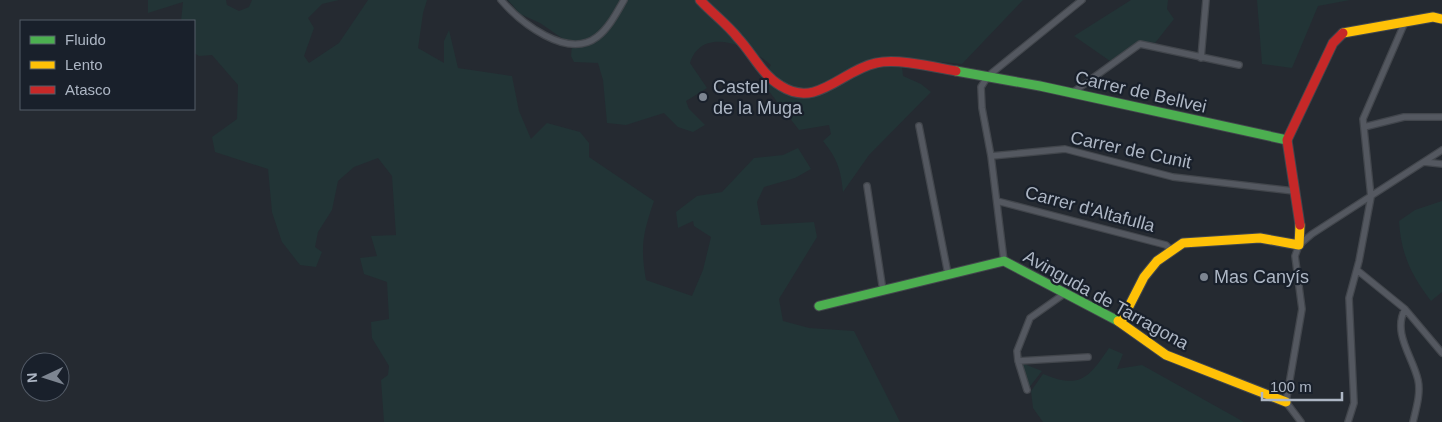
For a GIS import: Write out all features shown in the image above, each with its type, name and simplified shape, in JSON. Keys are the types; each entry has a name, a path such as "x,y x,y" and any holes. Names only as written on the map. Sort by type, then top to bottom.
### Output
{"street":[{"path":"501,0 523,22 549,37 571,44 588,42 596,38 624,0"},
{"name":"Carrer de Bellvei","path":"700,0 737,37 768,78 799,94 824,90 854,71 874,63 888,62 958,70 1287,140"},
{"path":"1004,261 991,156 980,93 981,87 988,76 1082,0"},
{"path":"1201,58 1206,0"},
{"path":"1301,422 1286,402 1302,309 1295,256 1301,233 1287,140 1333,43 1341,33 1433,17 1442,19"},
{"path":"1348,422 1354,402 1349,298 1357,270 1372,197 1364,119 1405,22"},
{"path":"1072,93 1140,44 1240,65"},
{"path":"1364,127 1404,117 1442,117"},
{"path":"919,126 948,274"},
{"name":"Carrer de Cunit","path":"991,156 1065,149 1173,178 1294,191"},
{"path":"1299,246 1312,234 1442,150"},
{"path":"1424,162 1442,164"},
{"path":"867,186 883,292"},
{"name":"Carrer d'Altafulla","path":"997,201 1166,245 1172,251"},
{"path":"1121,322 1144,277 1157,261 1184,243 1260,238 1299,246"},
{"name":"Avinguda de Tarragona","path":"819,306 883,292 1004,261 1064,294 1121,322 1166,355 1286,402"},
{"path":"1357,270 1405,310 1442,352"},
{"path":"1028,390 1018,361 1017,351 1030,318 1064,294"},
{"path":"1405,310 1402,316 1403,336 1406,352 1418,380 1418,403 1413,422"},
{"path":"1018,361 1088,357"}],"shaded area":[{"path":"148,0 226,0 227,5 239,11 249,7 252,0 339,0 322,4 308,18 314,28 304,56 309,63 339,43 368,0 427,0 423,13 418,48 444,63 444,41 449,30 458,68 512,76 519,111 531,139 547,123 580,132 589,143 589,157 654,201 647,222 643,248 646,280 692,296 703,270 711,237 694,226 693,221 678,228 676,212 697,196 722,192 754,158 783,155 798,148 811,169 795,178 764,187 757,202 761,225 814,222 817,237 779,299 783,321 809,328 854,331 900,422 384,422 381,380 388,375 389,366 372,338 371,322 389,319 387,282 364,274 360,258 377,256 371,236 396,235 392,176 378,158 354,167 338,181 332,210 318,232 315,247 322,252 316,267 300,265 282,242 272,212 268,169 215,152 212,137 237,119 238,85 212,55 199,56 195,54 195,20 181,20 183,2 148,13"},
{"path":"508,0 1023,0 962,64 901,58 903,76 921,84 931,92 869,155 843,192 838,165 823,141 831,134 829,125 799,130 761,81 771,65 751,51 727,43 715,42 705,45 696,51 690,63 707,88 686,101 689,109 705,125 693,132 678,127 664,113 626,125 607,123 603,80 598,63 574,62 571,56 572,45 540,23 520,14"},
{"path":"1131,0 1168,0 1167,9 1174,19 1155,43 1140,41 1110,61 1074,36"},
{"path":"1257,0 1350,0 1318,6 1292,68 1262,64"},
{"path":"1442,201 1442,292 1431,301 1408,264 1402,244 1399,221 1415,210"},
{"path":"1109,348 1123,354 1117,369 1142,365 1244,422 1043,422 1033,408 1031,391 1043,374 1066,381 1075,381 1089,374"},
{"path":"1019,362 1042,371 1028,389"}],"traffic: fast":[{"path":"956,71 1040,86 1287,140"},
{"path":"819,306 1004,261 1118,321"}],"traffic: slow":[{"path":"1343,33 1433,17 1442,19"},
{"path":"1121,322 1144,277 1157,261 1183,243 1260,238 1299,245 1300,225"},
{"path":"1118,321 1166,355 1286,402"}],"traffic: jam":[{"path":"700,0 734,33 768,76 781,86 794,92 818,91 864,67 876,63 916,64 956,71"},
{"path":"1300,225 1287,140 1333,43 1343,33"}],"place":[{"name":"Castell de la Muga","path":"703,97"},
{"name":"Mas Canyís","path":"1204,277"}]}
